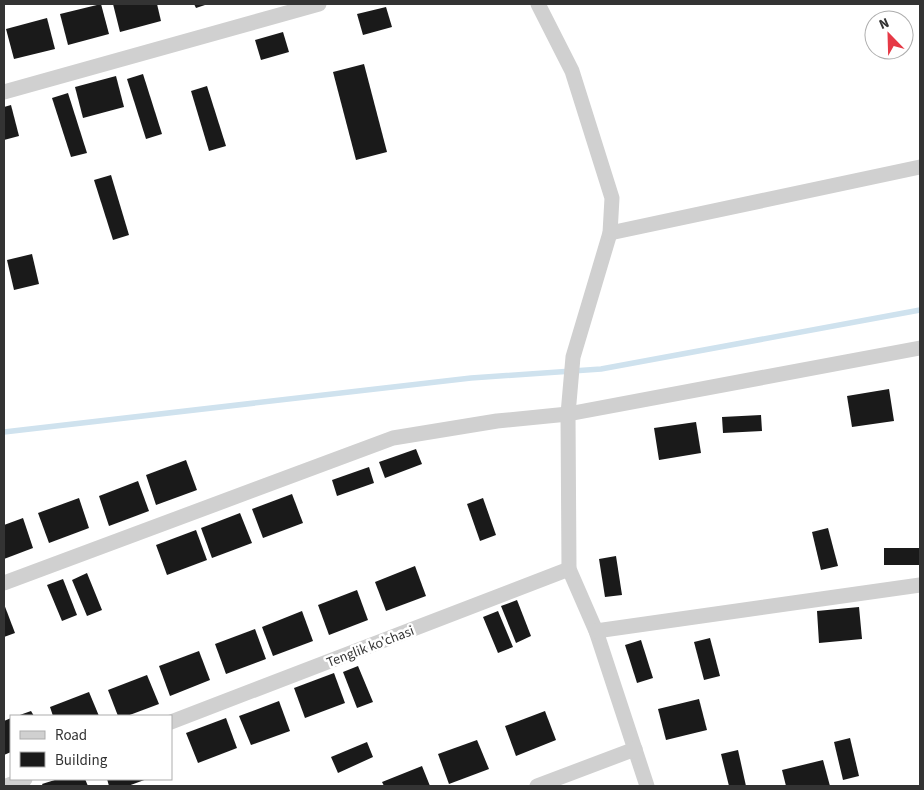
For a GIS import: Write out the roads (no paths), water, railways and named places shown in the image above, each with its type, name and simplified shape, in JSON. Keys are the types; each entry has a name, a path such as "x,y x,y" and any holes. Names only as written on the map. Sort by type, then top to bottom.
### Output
{"street":[{"path":"4,92 319,4"},
{"path":"538,4 572,71 612,198 610,233 573,357 568,414 569,569 596,631 647,786"},
{"path":"610,233 920,167"},
{"path":"4,583 393,438 497,421 568,414 920,348"},
{"name":"Tenglik ko'chasi","path":"172,722 569,569"},
{"path":"596,631 920,585"},
{"path":"537,786 635,749"},
{"path":"6,786 22,780"}],"waterway":[{"path":"4,432 471,378 601,369 920,310"}]}
